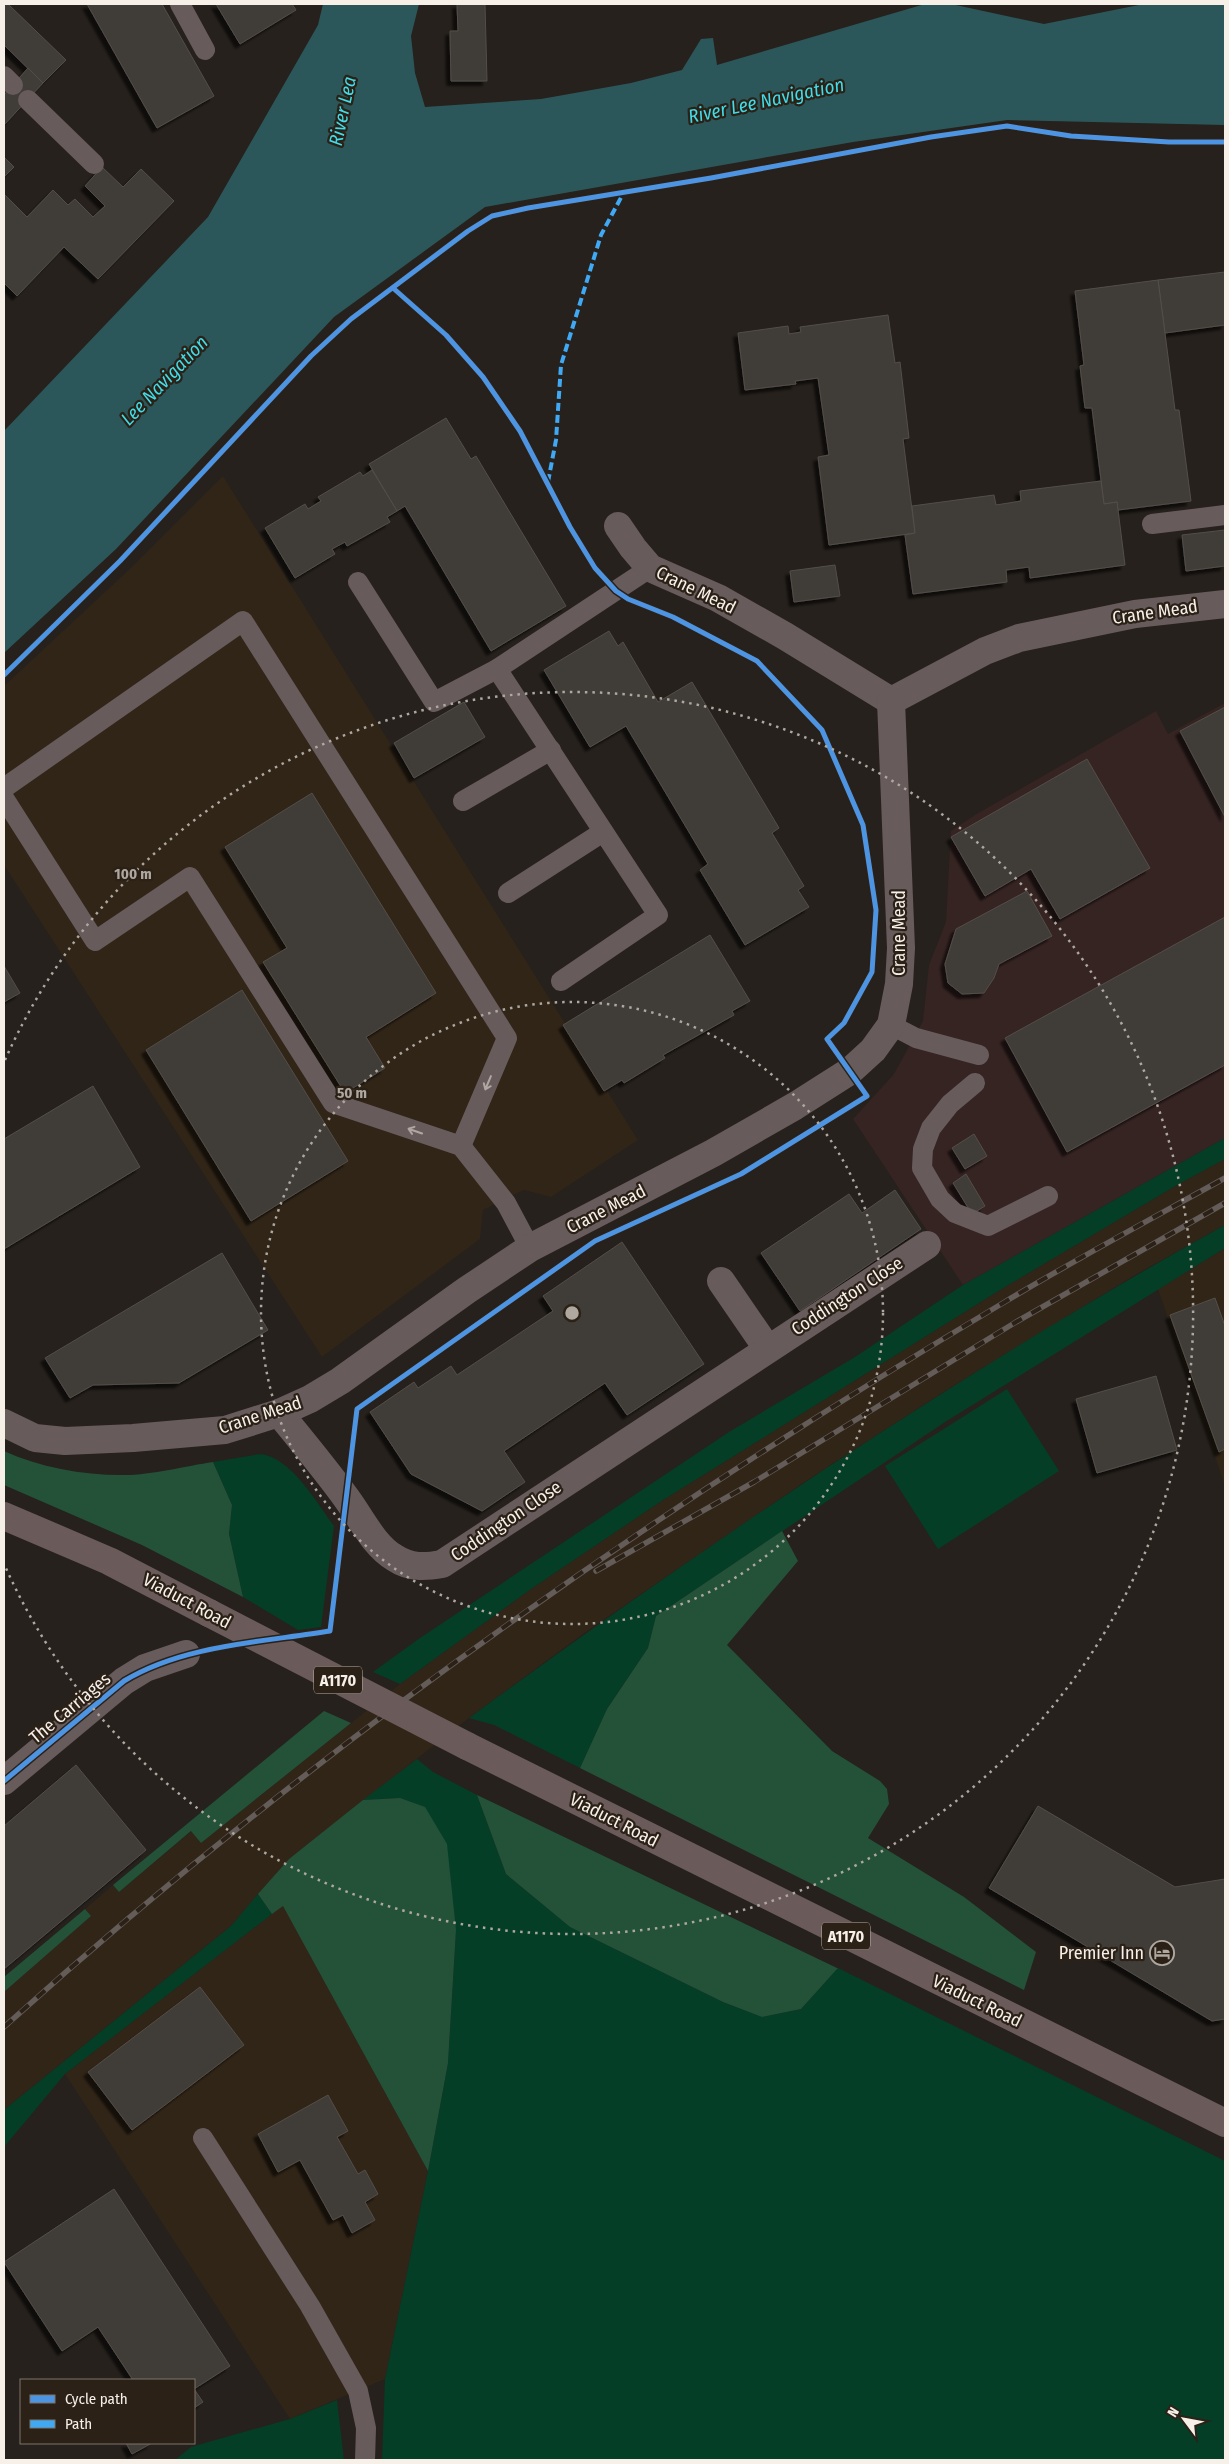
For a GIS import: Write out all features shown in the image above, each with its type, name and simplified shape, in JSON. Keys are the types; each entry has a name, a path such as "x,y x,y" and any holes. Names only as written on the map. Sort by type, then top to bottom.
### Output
{"main road":[{"name":"Viaduct Road","path":"4,1516 109,1561 467,1746 1225,2123"}],"street":[{"name":"Crane Mead","path":"618,526 650,568 718,598 890,701"},
{"name":"Crane Mead","path":"890,701 985,651 1019,638 1136,614 1225,604"},
{"name":"Crane Mead","path":"4,1423 35,1438 65,1441 133,1438 225,1430 279,1413 310,1399 340,1381 530,1248 713,1153 795,1106 850,1071 873,1050 891,1025 899,984 901,948 890,701"},
{"name":"Coddington Close","path":"279,1413 346,1498 382,1548 394,1558 410,1565 426,1567 442,1564 767,1348 927,1245"},
{"path":"721,1281 767,1348"},
{"name":"The Carriages","path":"4,1781 124,1681 145,1668 186,1654"}],"lane":[{"path":"180,4 205,50"},
{"path":"28,100 94,164"},
{"path":"1152,524 1225,515"},
{"path":"358,582 434,702 497,669 650,568"},
{"path":"4,788 243,621 507,1038 461,1146"},
{"path":"497,669 658,916 561,981"},
{"path":"463,801 550,750"},
{"path":"4,798 95,942 190,877 333,1103 461,1146 506,1203 530,1248"},
{"path":"508,893 603,832"},
{"path":"891,1025 916,1038 979,1055"},
{"path":"975,1083 950,1104 931,1128 923,1149 922,1168 940,1199 955,1213 988,1226 1048,1196"},
{"path":"203,2138 310,2306 358,2391 366,2428 365,2460"}],"shaded area":[{"path":"223,476 638,1140 551,1197 524,1190 483,1210 480,1239 322,1357 4,865 4,686 135,564"},
{"path":"1225,703 1225,1138 963,1285 853,1119 894,1074 923,1021 929,965 946,922 951,831 975,815 1156,711 1168,734"},
{"path":"1225,1159 1225,1225 1135,1275 945,1391 809,1479 583,1634 469,1718 289,1859 231,1926 4,2110 4,1992 91,1916 85,1909 113,1885 119,1892 192,1831 201,1843 400,1684 531,1589 660,1502 1000,1290 1177,1185"},
{"path":"1225,1248 1225,1486 1158,1289"},
{"path":"283,1905 428,2171 385,2379 290,2419 65,2074"}],"green space":[{"path":"1225,1138 1225,1159 1177,1185 1000,1290 660,1502 531,1589 400,1684 373,1672 420,1638 729,1432 855,1357 963,1285"},
{"path":"1225,1225 1225,1248 945,1422 656,1616 648,1648 607,1709 580,1768 494,1725 469,1718 746,1522 934,1398 1127,1281"},
{"path":"1007,1389 1059,1471 938,1549 885,1466"},
{"path":"4,1451 46,1466 106,1475 143,1474 213,1462 232,1505 229,1534 243,1597 142,1545 4,1485"},
{"path":"260,1454 282,1463 292,1472 311,1493 334,1526 321,1627 298,1630 243,1597 229,1534 232,1505 213,1462"},
{"path":"782,1531 798,1561 727,1645 832,1751 880,1781 887,1789 889,1804 868,1838 964,1897 1036,1952 1024,1990 580,1768 607,1709 648,1648 656,1616"},
{"path":"324,1711 351,1723 201,1843 191,1831 119,1892 113,1885"},
{"path":"417,1759 433,1772 477,1795 506,1874 570,1927 723,2002 762,2017 801,2009 838,1968 1225,2161 1225,2460 382,2460 385,2379 428,2171 448,2063 456,1930 400,1798 363,1800"},
{"path":"477,1795 838,1968 801,2009 762,2017 723,2002 570,1927 506,1874"},
{"path":"400,1798 425,1807 447,1844 456,1930 448,2063 428,2171 283,1906 272,1914 258,1894 289,1859 363,1800"},
{"path":"258,1894 272,1914 65,2074 4,2147 4,2110 231,1926"},
{"path":"85,1909 91,1916 4,1992 4,1977"},
{"path":"337,2400 344,2460 175,2460 191,2447 290,2419"}],"water":[{"path":"323,4 419,4 411,36 415,73 425,107 541,99 631,83 682,70 701,39 713,38 717,65 925,4 951,4 1044,24 1144,4 1225,4 1225,125 1007,120 853,142 485,207 334,317 116,549 4,653 4,431 208,217 318,25"}],"building":[{"path":"4,4 8,4 66,60 43,83 4,45"},
{"path":"87,4 162,4 214,96 157,128"},
{"path":"216,4 292,4 296,10 240,44"},
{"path":"457,4 485,4 487,81 451,81 450,31 458,31"},
{"path":"28,68 43,83 4,125 4,95"},
{"path":"4,157 14,167 4,177"},
{"path":"102,167 123,187 141,169 174,201 98,279 64,247 17,296 4,283 4,194 27,217 53,190 68,205 75,199 93,217 105,206 85,186"},
{"path":"1225,272 1225,325 1165,333 1158,280"},
{"path":"1158,280 1175,410 1179,410 1191,501 1118,510 1117,502 1104,504 1092,408 1085,408 1080,366 1084,365 1075,291"},
{"path":"888,315 895,363 900,362 909,438 903,439 915,533 829,545 818,457 829,455 818,378 795,381 796,384 745,390 738,333 788,326 789,334 801,332 800,327"},
{"path":"446,418 471,459 476,456 566,606 491,651 405,506 397,511 369,464"},
{"path":"372,470 397,511 387,517 390,522 347,546 345,542 332,549 335,554 295,578 265,528 305,504 308,509 321,501 318,497 360,472 363,476"},
{"path":"1101,481 1104,504 1117,502 1125,565 1030,578 1029,567 1006,570 1007,582 913,594 905,535 915,533 912,506 994,495 996,505 1021,501 1020,491"},
{"path":"1225,530 1225,566 1186,571 1182,535"},
{"path":"835,565 840,596 794,602 790,571"},
{"path":"609,631 618,646 623,642 658,702 692,682 779,828 772,833 804,886 798,890 809,907 745,945 700,870 708,864 626,726 590,747 544,670"},
{"path":"464,702 485,737 414,778 394,743"},
{"path":"1225,707 1225,817 1180,731"},
{"path":"1087,759 1150,868 1060,919 1031,869 985,896 951,837"},
{"path":"312,793 436,993 366,1037 385,1068 345,1093 263,962 287,948 225,847"},
{"path":"1027,891 1052,936 999,964 994,978 984,993 962,994 948,983 945,964 956,929"},
{"path":"1225,917 1225,1065 1067,1152 1005,1038"},
{"path":"710,935 750,1001 732,1011 734,1015 663,1055 665,1058 624,1083 622,1080 604,1091 563,1025"},
{"path":"4,966 20,993 4,1002"},
{"path":"242,990 348,1161 251,1221 146,1050"},
{"path":"93,1086 140,1167 4,1249 4,1139"},
{"path":"974,1134 987,1156 965,1169 952,1148"},
{"path":"966,1174 985,1206 972,1214 953,1183"},
{"path":"895,1190 921,1229 800,1311 761,1253 849,1194 862,1213"},
{"path":"622,1242 704,1364 627,1415 605,1383 504,1451 525,1482 482,1511 411,1474 370,1412 414,1382 418,1388 451,1366 457,1375 553,1311 543,1296"},
{"path":"222,1253 268,1330 179,1383 93,1385 70,1398 45,1358"},
{"path":"1215,1298 1225,1326 1225,1449 1219,1452 1170,1315"},
{"path":"1156,1376 1177,1450 1097,1473 1076,1399"},
{"path":"76,1765 146,1850 4,1969 4,1826"},
{"name":"Premier Inn","path":"1038,1806 1175,1887 1225,1879 1225,2019 1212,2021 989,1888"},
{"path":"200,1987 244,2045 132,2130 88,2072"},
{"path":"328,2095 348,2131 337,2137 358,2174 365,2170 378,2194 365,2202 375,2220 352,2233 343,2215 333,2220 300,2160 278,2172 258,2134"},
{"path":"114,2189 230,2366 195,2388 195,2379 132,2379 98,2327 62,2351 4,2262"},
{"path":"195,2390 203,2402 195,2407"},
{"path":"127,2444 150,2444 132,2454"}],"railway":[{"path":"4,2027 120,1925 239,1827 361,1732 486,1640 612,1552 741,1466 871,1383 1058,1271 1225,1178"},
{"path":"596,1571 754,1482 1016,1322 1225,1203"}],"marked path":[{"path":"548,482 556,440 561,365 601,235 624,192"}],"cycle path":[{"path":"4,675 120,561 311,356 351,319 468,231 492,216 931,137 1007,126 1071,136 1169,142 1225,142"},
{"path":"4,1781 124,1681 147,1669 197,1652 330,1631 357,1409 595,1241 741,1174 867,1096 827,1039 844,1023 872,972 876,910 863,825 822,730 757,661 673,617 628,599 616,591 595,568 570,527 520,431 483,377 446,335 393,288"}],"place":[{"name":"Premier Inn","path":"1162,1953"}],"water label":[{"name":"River Lee Navigation","path":"766,100"},
{"name":"River Lea","path":"342,111"},
{"name":"Lee Navigation","path":"164,380"}]}
